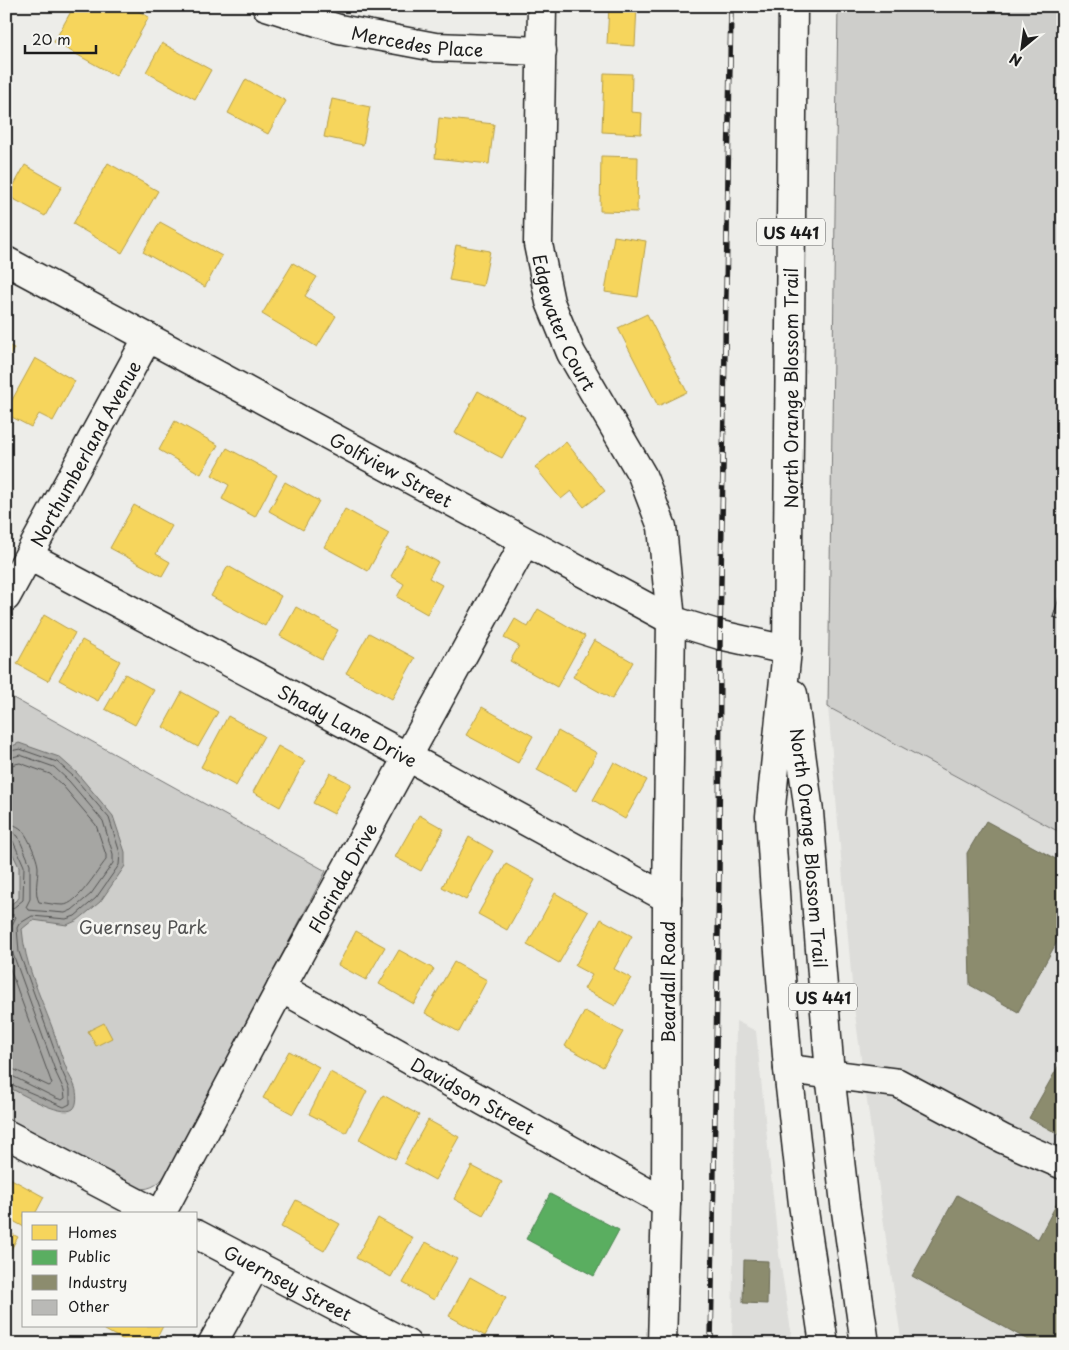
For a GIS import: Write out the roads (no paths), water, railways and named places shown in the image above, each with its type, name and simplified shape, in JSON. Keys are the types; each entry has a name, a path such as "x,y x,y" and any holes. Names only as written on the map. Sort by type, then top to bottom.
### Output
{"street":[{"name":"Mercedes Place","path":"266,6 339,29 435,47 542,51"},
{"name":"Edgewater Court","path":"542,6 538,244 550,302 571,354 642,475 662,527 671,620"},
{"name":"North Orange Blossom Trail","path":"793,6 788,650 770,816 788,1069 803,1204 824,1344"},
{"name":"Golfview Street","path":"6,261 671,620 720,635 788,650"},
{"name":"Northumberland Avenue","path":"6,597 148,337"},
{"name":"Florinda Drive","path":"160,1212 525,542"},
{"name":"Shady Lane Drive","path":"29,556 408,757 667,898"},
{"name":"Beardall Road","path":"662,1344 666,1203 667,898 671,620"},
{"name":"North Orange Blossom Trail","path":"788,650 809,812 830,1074 845,1204 865,1344"},
{"name":"Davidson Street","path":"281,988 666,1203"},
{"path":"788,1069 898,1084 1003,1139 1062,1162"},
{"path":"6,1134 155,1212"},
{"name":"Guernsey Street","path":"198,1235 407,1344"},
{"path":"212,1344 256,1265"}],"water":[{"path":"19,743 59,757 77,773 113,816 125,852 125,866 100,902 78,920 67,925 33,920 22,929 26,955 33,979 76,1090 76,1105 73,1109 67,1111 50,1107 6,1086 6,903 10,905 19,898 19,867 6,840 6,749"}],"railway":[{"path":"711,1344 719,875 720,635 731,6"}],"park label":[{"name":"Guernsey Park","path":"143,926"}]}
